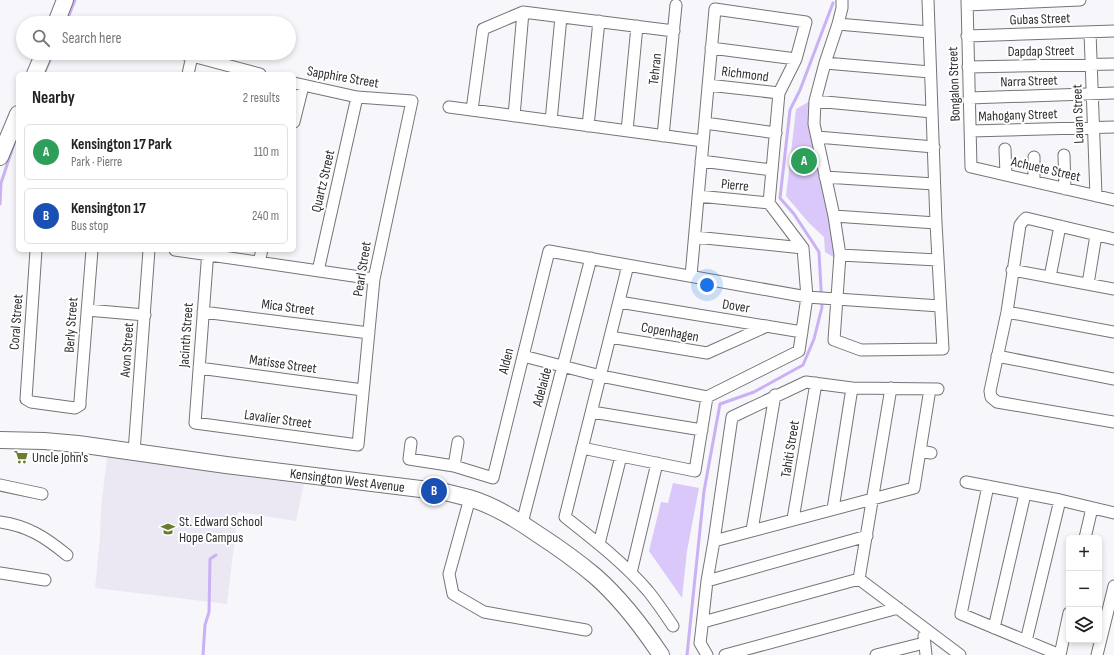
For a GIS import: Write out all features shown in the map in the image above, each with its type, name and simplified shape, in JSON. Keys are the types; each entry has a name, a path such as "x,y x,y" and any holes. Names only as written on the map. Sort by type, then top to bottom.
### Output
{"street":[{"path":"59,16 65,0"},
{"path":"842,0 842,8 838,24 825,63 815,101 814,124 834,216 840,255 834,299 834,340 861,350 943,349 934,184 934,147 928,0"},
{"path":"967,3 1080,0"},
{"name":"Bongalon Street","path":"967,3 971,167"},
{"name":"Tehran","path":"663,136 676,5"},
{"path":"523,356 601,376 707,396 799,351 810,297 803,248 769,203 779,93 796,59 806,22 715,9 691,276"},
{"path":"472,110 483,29 523,12 674,31"},
{"path":"514,116 523,12"},
{"path":"551,121 561,17"},
{"path":"588,126 599,22"},
{"path":"838,24 929,32"},
{"path":"627,131 637,26"},
{"name":"Gubas Street","path":"967,36 1114,31"},
{"name":"Lauan Street","path":"1090,32 1096,196"},
{"path":"711,48 796,59"},
{"path":"36,72 41,60"},
{"path":"187,60 188,72"},
{"path":"207,60 248,72"},
{"path":"825,63 930,72"},
{"name":"Dapdap Street","path":"968,67 1114,64"},
{"path":"296,107 299,85"},
{"name":"Sapphire Street","path":"299,85 357,97 412,101"},
{"name":"Richmond","path":"708,85 779,93"},
{"name":"Narra Street","path":"969,98 1114,93"},
{"name":"Quartz Street","path":"318,271 357,97"},
{"name":"Pearl Street","path":"358,445 374,279 412,101"},
{"path":"815,101 932,112"},
{"path":"449,107 703,141"},
{"path":"0,157 16,119"},
{"path":"705,123 776,133"},
{"name":"Mahogany Street","path":"970,131 1114,127"},
{"path":"817,137 934,147"},
{"path":"1005,149 1006,175"},
{"path":"1064,155 1065,189"},
{"path":"1034,157 1034,181"},
{"path":"701,161 772,170"},
{"name":"Achuete Street","path":"971,167 1114,200"},
{"path":"825,177 934,184"},
{"name":"Pierre","path":"698,196 769,203"},
{"path":"834,216 936,223"},
{"path":"1114,239 1026,218 1023,221 1020,225 1012,270 1007,312 990,392 991,397 997,402 1114,422"},
{"path":"1050,277 1060,226"},
{"path":"1088,284 1096,235"},
{"path":"695,237 803,248"},
{"name":"Alden","path":"454,466 493,478 549,251 591,258"},
{"name":"Coral Street","path":"36,252 26,399 31,402 75,408 80,405 80,401"},
{"name":"Berly Street","path":"80,401 92,252"},
{"name":"Avon Street","path":"134,452 149,252"},
{"path":"208,252 259,262 374,279"},
{"name":"Jacinth Street","path":"195,423 208,252"},
{"path":"259,262 262,252"},
{"path":"840,255 938,260"},
{"path":"591,258 810,297 940,306"},
{"name":"Adelaide","path":"522,523 591,258"},
{"path":"628,265 565,517 599,544 650,592 673,626"},
{"path":"1012,270 1114,289"},
{"name":"Dover","path":"619,302 802,332"},
{"path":"87,310 145,315"},
{"name":"Mica Street","path":"203,312 368,333"},
{"path":"1007,312 1114,332"},
{"name":"Copenhagen","path":"610,337 707,353 767,326"},
{"path":"997,356 1114,379"},
{"name":"Matisse Street","path":"199,368 363,390"},
{"path":"707,655 700,643 707,581 732,417 775,395 806,382 852,388 934,389 920,451 914,488 714,541"},
{"name":"Tahiti Street","path":"793,520 816,383"},
{"path":"833,509 852,388"},
{"path":"859,579 891,388"},
{"path":"752,530 775,395"},
{"path":"582,448 695,470 707,396"},
{"path":"592,412 702,430"},
{"name":"Lavalier Street","path":"195,423 358,445"},
{"name":"Kensington West Avenue","path":"0,440 78,444 226,465 440,492 470,498 522,523 558,547 596,577 647,634 661,655"},
{"path":"411,443 409,459 454,466 458,442"},
{"path":"920,451 931,453"},
{"path":"599,544 621,456"},
{"path":"631,573 657,463"},
{"path":"966,482 1060,500 1114,513"},
{"path":"0,485 42,494"},
{"path":"988,486 961,614 1060,655 1066,627"},
{"path":"994,628 1025,494"},
{"path":"470,498 449,574 453,594 484,612 586,630"},
{"path":"1026,641 1060,500"},
{"path":"1086,535 1092,508"},
{"path":"0,522 12,523 34,531 49,540 67,555"},
{"path":"707,581 866,536"},
{"path":"0,573 44,580"},
{"path":"859,579 960,655"},
{"path":"703,622 859,579"},
{"path":"1097,655 1114,586"},
{"path":"725,655 898,608"},
{"path":"924,628 926,655"},
{"path":"876,655 924,643"}],"shaded area":[{"path":"812,100 835,245 835,258 825,252 824,237 809,223 786,196 796,109"},
{"name":"St. Edward School Hope Campus","path":"107,457 252,475 304,484 296,521 238,512 227,604 95,588 100,538 101,508"},
{"path":"673,483 699,488 687,551 682,598 649,551 661,502 668,503"}],"waterway":[{"path":"69,16 75,0"},
{"path":"687,655 704,491 720,404 754,392 803,365 814,339 822,307 819,252 794,214 780,198 790,110 800,90 833,3"},
{"path":"45,72 50,60"},
{"path":"0,204 1,183 14,144"},
{"path":"203,655 205,625 209,612 210,559 216,555"}],"place":[{"name":"Kensington 17 Park","path":"804,161"},
{"name":"Uncle John's","path":"21,457"},
{"name":"Kensington 17","path":"434,491"},
{"name":"St. Edward School Hope Campus","path":"168,529"}]}
